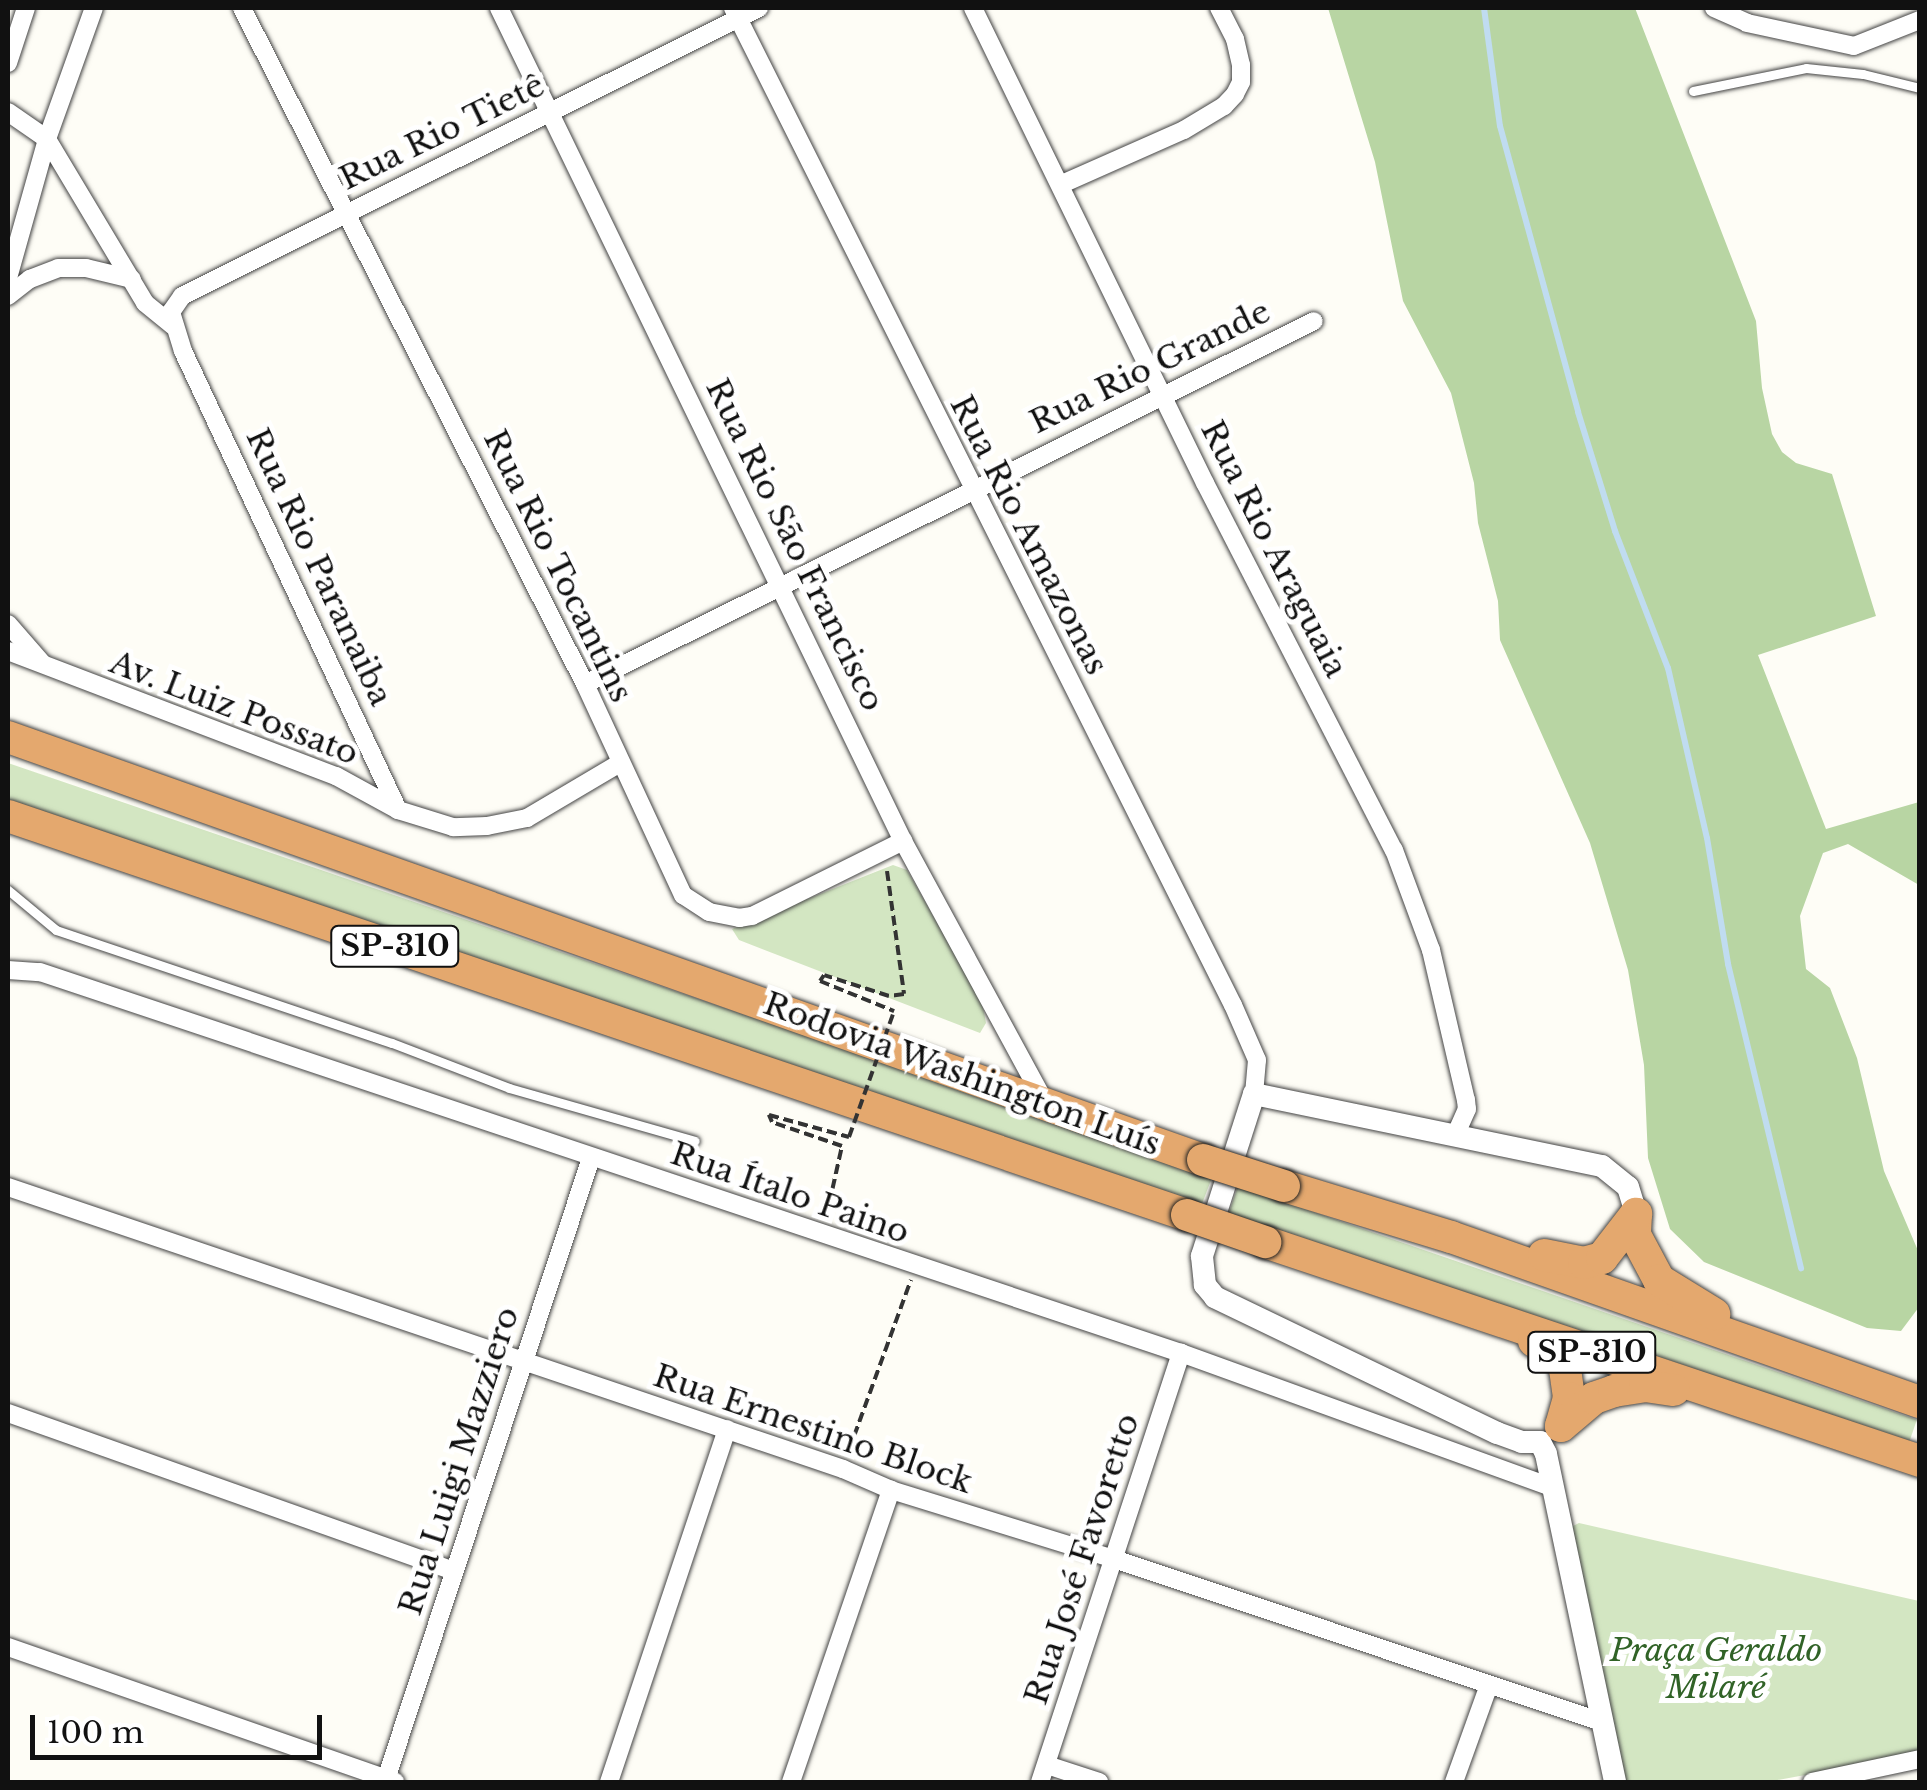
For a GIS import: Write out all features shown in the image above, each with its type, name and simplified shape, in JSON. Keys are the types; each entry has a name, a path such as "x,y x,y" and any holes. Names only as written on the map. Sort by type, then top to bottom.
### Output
{"highway":[{"name":"Rodovia Washington Luís","path":"8,737 1203,1160 1450,1238 1920,1402"},
{"name":"Rodovia Washington Luís","path":"8,816 1920,1461"},
{"path":"1450,1238 1510,1245 1584,1263 1602,1258 1636,1214"},
{"path":"1636,1214 1635,1234 1641,1252 1659,1280 1791,1359"},
{"path":"1432,1299 1534,1340 1558,1356 1569,1384 1550,1434"},
{"path":"1550,1434 1594,1398 1645,1386 1791,1417"}],"street":[{"path":"8,63 26,8"},
{"path":"8,278 47,139 95,8"},
{"name":"Rua Rio Tocantins","path":"242,8 585,684 684,896 710,912 739,918 788,901 884,854"},
{"name":"Rua Rio São Francisco","path":"499,8 904,842 1046,1104"},
{"name":"Rua Rio Tietê","path":"173,326 171,312 182,296 347,211 551,114 735,13 759,8"},
{"name":"Rua Rio Araguaia","path":"972,8 1416,900 1466,1100 1456,1134"},
{"path":"1062,184 1184,130 1224,106 1235,94 1241,82 1240,64 1235,39 1219,8"},
{"path":"1714,8 1747,22 1854,46 1920,20"},
{"name":"Rua Rio Amazonas","path":"735,13 1233,1006 1257,1060 1254,1094"},
{"path":"8,112 47,139"},
{"name":"Rua Rio Paranaiba","path":"47,139 132,279 158,317 173,326 398,810"},
{"path":"8,296 30,280 58,268 132,279"},
{"name":"Rua Rio Grande","path":"585,684 1314,320"},
{"path":"8,624 45,668"},
{"name":"Av. Luiz Possato","path":"8,652 336,776 398,810"},
{"path":"398,810 453,826 487,826 526,818 620,762"},
{"path":"884,854 904,842"},
{"name":"Rua Ítalo Paino","path":"8,970 40,972 1181,1353 1551,1486"},
{"path":"1615,1782 1551,1486 1550,1434 1522,1442 1497,1432 1214,1297 1205,1285 1202,1256 1254,1094 1602,1166 1628,1187 1636,1214"},
{"name":"Rua Luigi Mazziero","path":"389,1782 590,1158"},
{"name":"Rua Ernestino Block","path":"8,1187 523,1364 843,1468 891,1490 1112,1558 1602,1722"},
{"name":"Rua José Favoretto","path":"1044,1774 1181,1353"},
{"path":"8,1412 454,1571"},
{"path":"609,1782 727,1429"},
{"path":"791,1782 891,1490"},
{"path":"8,1647 389,1782"},
{"path":"1454,1782 1490,1685"},
{"path":"1812,1782 1920,1759"},
{"path":"1044,1774 1099,1782"}],"lane":[{"path":"1694,91 1806,68 1863,74 1920,88"},
{"path":"8,890 56,930 392,1043 509,1088 695,1141"}],"path":[{"path":"823,1234 842,1146 772,1122 768,1115 849,1137 894,1011 820,981 824,975 889,996 904,994 884,854"},
{"path":"843,1468 915,1267"}],"green space":[{"path":"1328,8 1635,8 1756,321 1762,388 1772,434 1782,452 1796,463 1832,474 1876,616 1758,655 1826,829 1919,802 1919,885 1848,844 1823,853 1800,916 1806,969 1830,988 1857,1058 1884,1171 1919,1253 1919,1307 1901,1331 1867,1328 1704,1262 1670,1229 1648,1158 1644,1065 1628,970 1590,843 1500,640 1498,601 1451,393 1403,301 1375,162"},
{"path":"8,763 1213,1175 1200,1209 8,809"},
{"path":"893,865 907,870 982,1002 986,1023 980,1033 739,940 732,929"},
{"path":"1238,1186 1917,1420 1906,1451 1227,1217"},
{"name":"Praça Geraldo Milaré","path":"1579,1523 1919,1601 1919,1754 1767,1782 1623,1782 1571,1527"}],"waterway":[{"path":"1484,8 1500,126 1578,412 1615,531 1668,668 1707,838 1728,964 1801,1268"}]}
